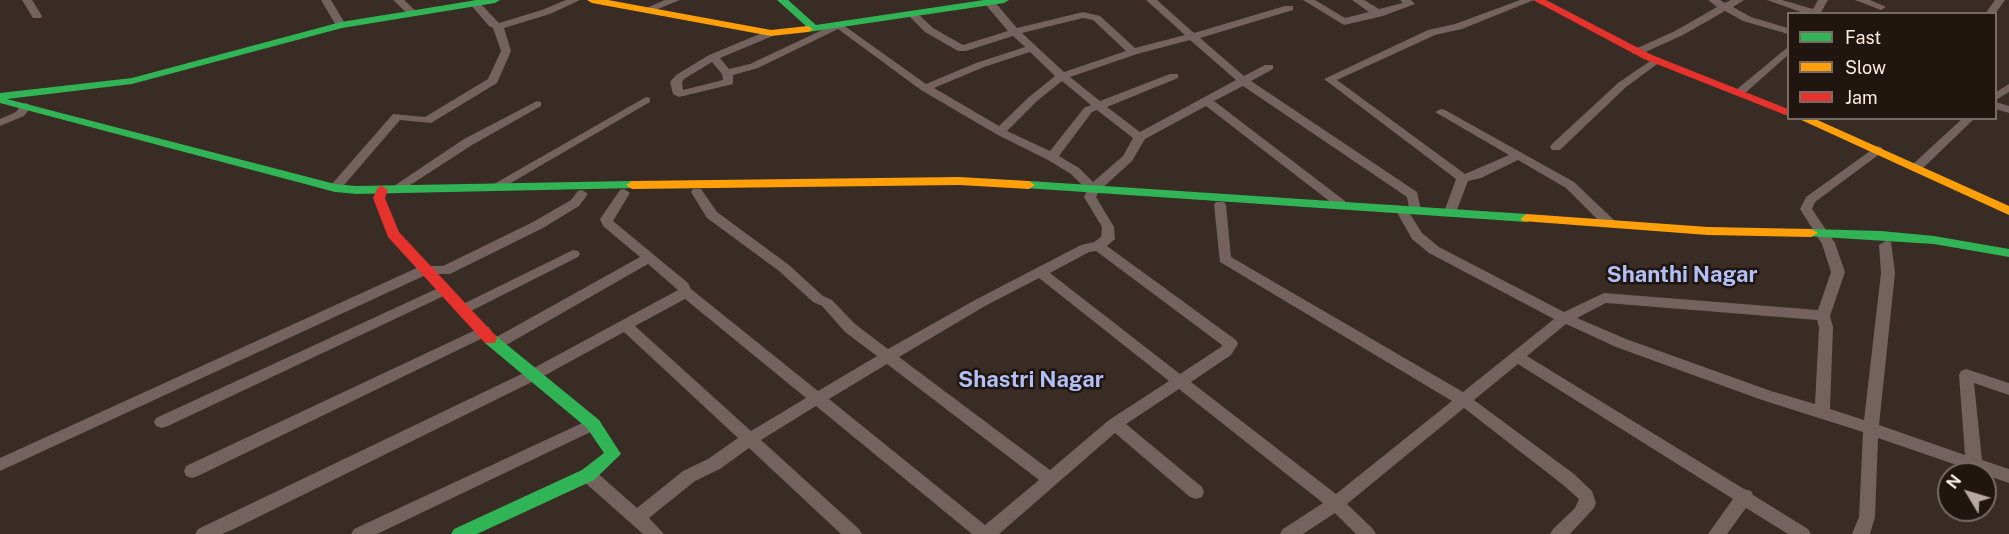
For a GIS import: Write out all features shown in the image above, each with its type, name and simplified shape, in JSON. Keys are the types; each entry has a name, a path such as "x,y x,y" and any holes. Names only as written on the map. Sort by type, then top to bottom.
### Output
{"main road":[{"path":"0,98 132,81 341,25 495,0"},
{"path":"595,0 771,33 839,26 962,3 1004,0"},
{"path":"782,0 814,28"},
{"path":"1538,0 1637,52 1787,113"},
{"path":"0,98 23,110 325,196 493,188 937,181 1220,205 1450,212 1824,238 1940,250 2009,261"},
{"path":"0,110 23,110 335,188 385,193 582,194 955,190 1091,193 1341,204 1710,240 1924,239 2009,253"},
{"path":"1822,122 2009,211"},
{"path":"385,193 393,234 496,344 593,424 613,454 588,475 460,534"}],"street":[{"path":"27,0 38,16"},
{"path":"326,0 341,25"},
{"path":"398,0 413,14"},
{"path":"474,3 493,24 498,26 546,12 575,0"},
{"path":"649,9 675,0"},
{"path":"1151,0 1243,81 1413,195 1407,212 1417,236 1443,255 1564,318 1621,343 1767,396 1822,412 1968,462"},
{"path":"1308,0 1341,22 1410,4 1406,0"},
{"path":"1358,0 1378,14"},
{"path":"1519,155 1477,175 1463,178 1329,79 1432,32 1458,27 1529,0"},
{"path":"1713,0 1747,19 1787,31"},
{"path":"1637,52 1679,33 1739,0"},
{"path":"1772,0 1812,12"},
{"path":"1860,0 1881,7"},
{"path":"989,2 1015,32 1062,76 1140,137"},
{"path":"1000,132 1033,99 1062,76 1132,52 1192,38 1289,8"},
{"path":"912,14 928,30 962,49 1015,32 1083,15 1096,18 1132,52"},
{"path":"335,188 397,116 427,121 493,81 506,51 498,26"},
{"path":"637,518 689,476 714,464 748,440 887,357 980,303 1086,249 1098,246 1108,238 1108,227 1091,193 1075,171 1052,157 1000,132 925,88 839,26 754,66 727,73"},
{"path":"712,57 727,73 729,82 679,94 675,82 680,77 712,57 771,33"},
{"path":"925,88 980,64 1033,48"},
{"path":"1740,92 1787,51"},
{"path":"1556,147 1622,85 1656,60"},
{"path":"1091,193 1128,158 1140,137 1269,67"},
{"path":"1052,157 1088,110 1174,76"},
{"path":"493,188 646,100"},
{"path":"1207,101 1341,204"},
{"path":"385,193 468,142 537,104"},
{"path":"0,123 23,110"},
{"path":"1441,112 1570,185 1610,224"},
{"path":"1916,168 1968,120"},
{"path":"1822,412 1826,327 1823,316 1838,272 1824,238 1806,209 1810,200 1877,150"},
{"path":"1450,212 1463,178"},
{"path":"696,192 712,214 784,268 818,299 827,303 850,327 887,357 1050,479"},
{"path":"624,193 606,219 608,223 683,286 686,292 986,534 1116,424 1226,351 1231,344 1098,246"},
{"path":"0,465 426,269 445,271 538,225 575,203 582,194"},
{"path":"1220,205 1225,259 1463,400 1568,478 1586,496 1588,503 1559,534"},
{"path":"1861,534 1867,517 1870,428 1888,273 1886,245"},
{"path":"464,309 573,254"},
{"path":"496,344 649,257"},
{"path":"1040,272 1336,504 1367,534"},
{"path":"162,422 446,290"},
{"path":"204,534 533,375 686,292"},
{"path":"1290,534 1336,504 1564,318 1604,298 1823,316"},
{"path":"625,325 853,534"},
{"path":"192,471 484,331"},
{"path":"1516,356 1745,496 1802,534"},
{"path":"1974,462 1966,375 2009,389"},
{"path":"360,534 593,424"},
{"path":"1116,424 1196,492"},
{"path":"588,475 655,534"},
{"path":"1717,534 1745,496"}],"traffic: fast":[{"path":"0,96 132,81 341,25 495,0"},
{"path":"782,0 814,28"},
{"path":"808,29 1004,0"},
{"path":"0,100 335,188 356,190 632,185"},
{"path":"1029,185 1527,218"},
{"path":"1811,233 1881,235 1934,240 2009,253"},
{"path":"460,534 588,475 613,454 593,424 490,339"}],"traffic: slow":[{"path":"592,0 771,33 808,29"},
{"path":"1806,120 2009,211"},
{"path":"632,185 959,181 1029,185"},
{"path":"1527,218 1708,231 1811,233"}],"traffic: jam":[{"path":"1538,0 1648,57 1787,113"},
{"path":"382,190 379,198 393,234 490,339"}],"district":[{"name":"Shanthi Nagar","path":"1682,275"},
{"name":"Shastri Nagar","path":"1031,380"}]}
